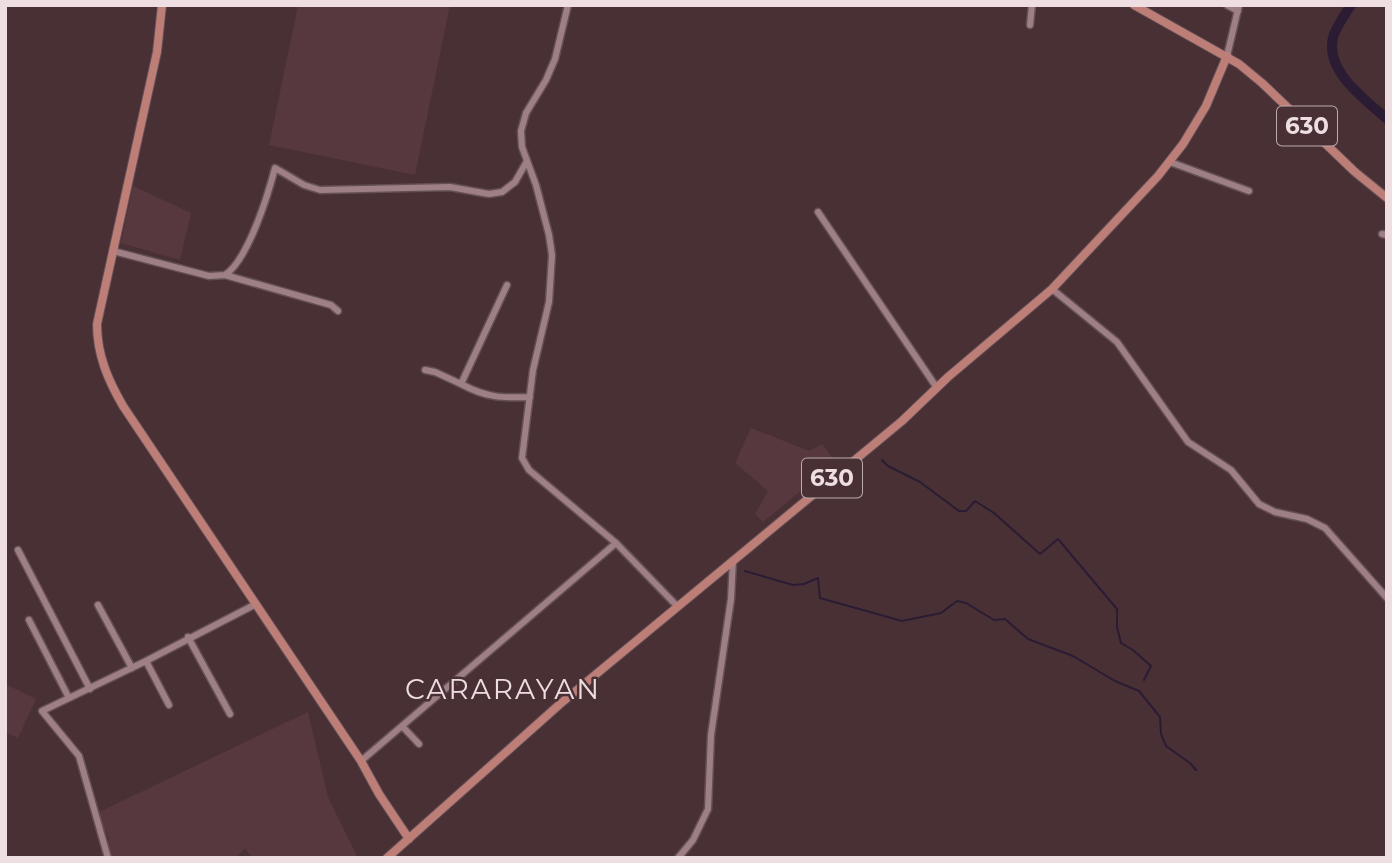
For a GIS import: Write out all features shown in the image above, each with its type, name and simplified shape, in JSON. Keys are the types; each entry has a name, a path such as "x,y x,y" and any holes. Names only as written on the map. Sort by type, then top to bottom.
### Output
{"main road":[{"path":"162,5 157,52 97,324 97,344 103,365 123,406 361,761 379,794 409,838"},
{"path":"1134,5 1151,9 1227,56"},
{"name":"630","path":"387,858 542,719 902,421 1052,289 1170,162 1206,106 1227,56 1262,83 1355,172 1387,198"}],"street":[{"path":"568,5 555,59 526,113 521,131 552,255 549,302 533,370 522,458 529,470 616,544 677,606"},
{"path":"1030,25 1032,5"},
{"path":"1227,5 1239,8 1227,56"},
{"path":"225,275 239,261 266,202 275,168 304,185 320,190 450,187 489,194 502,192 515,182 527,162"},
{"path":"1170,162 1249,191"},
{"path":"818,212 937,388"},
{"path":"113,251 209,276 225,275 331,304 338,311"},
{"path":"461,384 507,285"},
{"path":"1052,289 1117,342 1188,442 1231,470 1259,504 1275,512 1307,519 1325,528 1387,598"},
{"path":"425,370 435,372 481,395 499,398 530,397"},
{"path":"361,761 616,544"},
{"path":"18,550 90,689"},
{"path":"678,858 693,840 708,809 711,735 731,599 733,560"},
{"path":"108,858 79,756 42,711 256,604"},
{"path":"98,605 132,668"},
{"path":"29,620 69,698"},
{"path":"188,637 230,714"},
{"path":"146,661 169,705"},
{"path":"402,726 419,744"}],"shaded area":[{"path":"298,5 450,5 415,175 269,145"},
{"path":"133,186 191,213 180,260 121,243"},
{"path":"751,428 809,451 822,444 836,462 763,522 755,514 768,491 735,463"},
{"path":"5,684 36,699 18,738 5,732"},
{"path":"308,712 328,797 358,858 252,858 245,848 236,858 112,858 107,844 107,833 97,813"}],"waterway":[{"path":"1351,5 1334,34 1334,60 1357,93 1387,119"},
{"path":"882,460 888,466 920,482 959,511 966,511 975,501 994,513 1040,554 1058,539 1117,609 1117,627 1121,643 1151,666 1144,680"},
{"path":"745,571 793,585 818,578 820,598 902,621 941,613 957,601 966,603 994,620 1005,619 1028,639 1073,656 1115,681 1139,691 1160,717 1161,734 1166,746 1196,770"}],"district":[{"name":"CARARAYAN","path":"503,689"}]}
